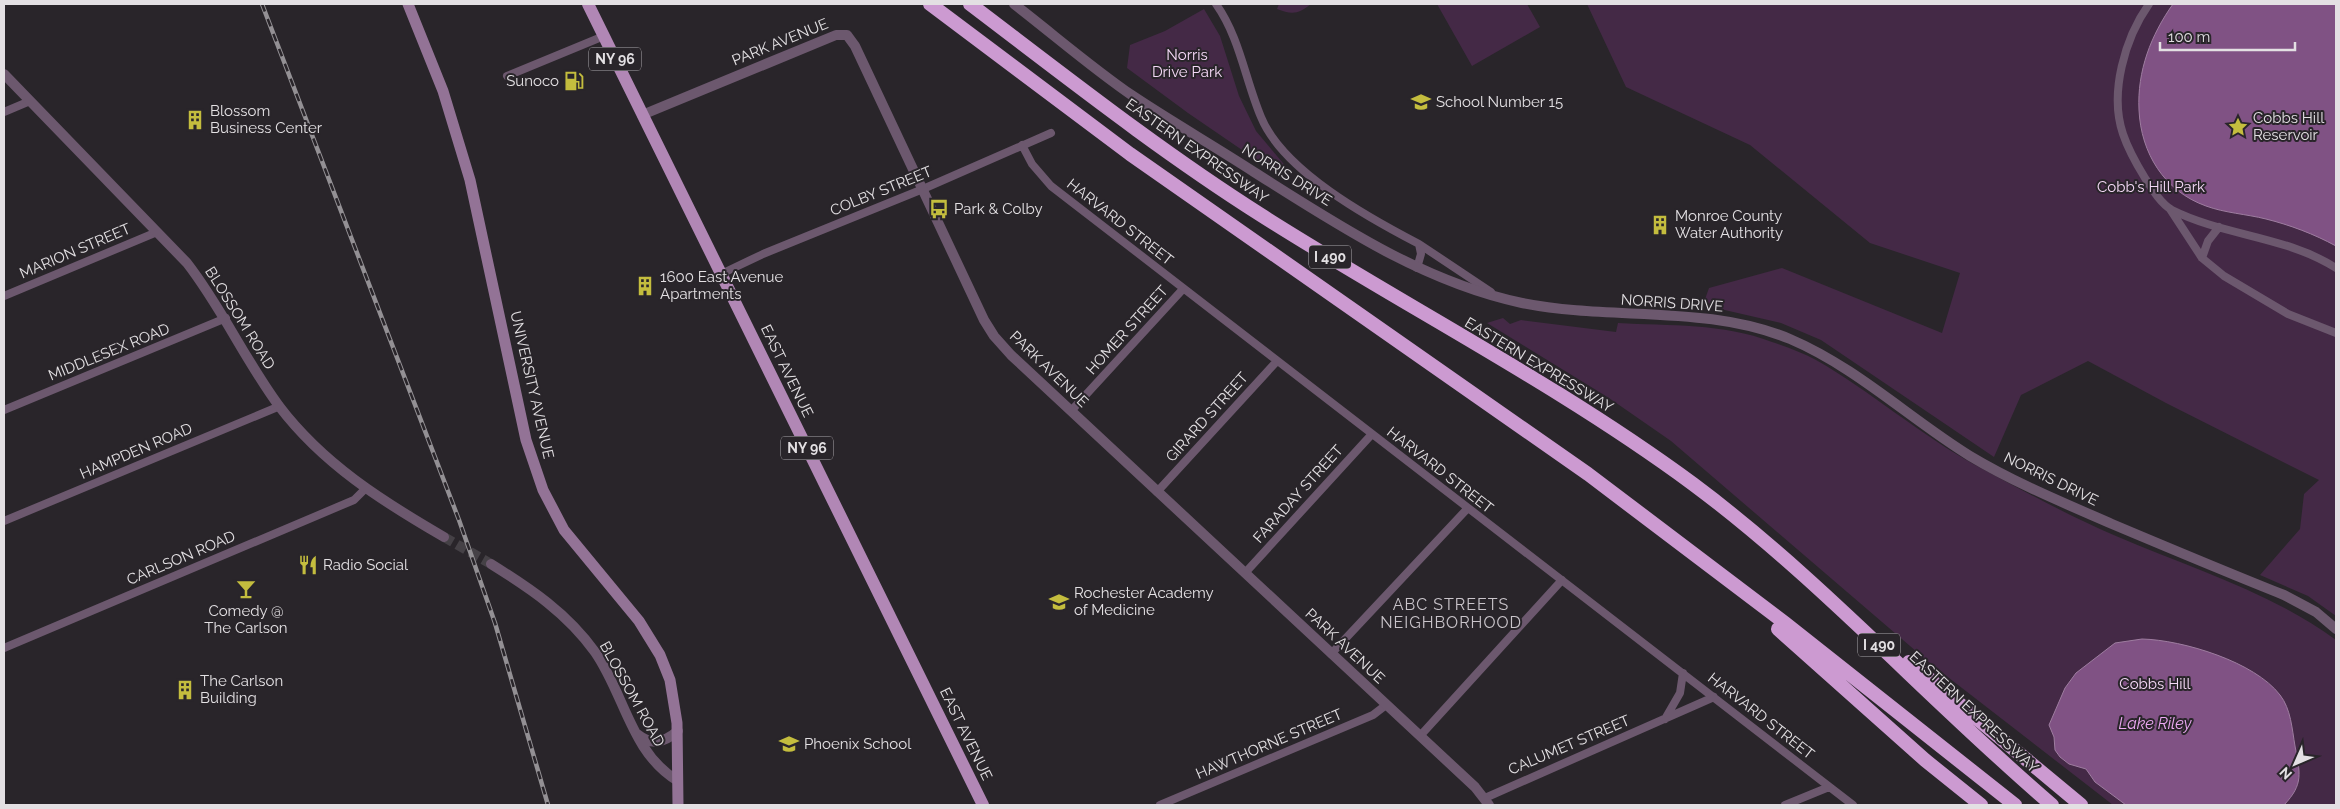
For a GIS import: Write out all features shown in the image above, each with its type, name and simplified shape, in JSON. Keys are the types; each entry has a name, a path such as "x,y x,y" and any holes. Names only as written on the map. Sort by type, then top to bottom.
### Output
{"highway":[{"name":"I 490","path":"930,4 1110,140 1535,436 1694,554 2015,805"},
{"name":"EASTERN EXPRESSWAY","path":"970,4 1125,121 1218,187 1294,236 1584,410 1652,456 1732,515 1808,579 1988,749 2052,805"},
{"path":"1694,554 1925,760 1981,805"},
{"path":"1808,579 2081,805"}],"main road":[{"name":"UNIVERSITY AVENUE","path":"408,4 443,91 468,176 526,440 543,490 564,530 628,605 660,655 670,680 676,708 678,731 678,805"},
{"name":"EAST AVENUE","path":"588,4 983,805"}],"street":[{"name":"NORRIS DRIVE","path":"1014,4 1131,94 1312,209 1417,268 1521,303 1578,310 1708,318 1768,331 1784,337 1836,363 1973,458 2080,510 2284,595 2316,612 2336,629"},
{"path":"1216,4 1230,27 1239,49 1261,119 1284,150 1315,180 1341,200 1419,244 1497,296"},
{"path":"2149,4 2142,14 2128,49 2120,78 2118,107 2123,134 2137,166 2152,190 2170,209 2202,258 2224,276 2288,314 2336,333"},
{"name":"PARK AVENUE","path":"642,115 836,35 846,34 855,46 984,320 994,336 1071,412 1420,736 1487,802"},
{"path":"507,76 604,36"},
{"name":"BLOSSOM ROAD","path":"4,74 187,262 226,318 257,373 280,406 318,450 365,489 444,537"},
{"path":"4,112 30,101"},
{"name":"COLBY STREET","path":"721,274 763,254 923,189 1051,132"},
{"name":"HARVARD STREET","path":"1022,144 1032,164 1051,186 1467,509 1853,805"},
{"path":"2170,209 2219,227 2305,252 2336,268"},
{"path":"2202,258 2208,241 2219,227"},
{"name":"MARION STREET","path":"4,296 157,232"},
{"path":"1417,268 1421,254 1419,244"},
{"name":"HOMER STREET","path":"1071,412 1183,289"},
{"name":"MIDDLESEX ROAD","path":"4,410 226,318"},
{"name":"GIRARD STREET","path":"1157,492 1277,361"},
{"name":"HAMPDEN ROAD","path":"4,520 280,406"},
{"name":"FARADAY STREET","path":"1245,573 1372,434"},
{"name":"CARLSON ROAD","path":"4,648 354,500 365,489"},
{"path":"1332,654 1467,509"},
{"name":"BLOSSOM ROAD","path":"491,564 545,599 579,632 596,654 651,760 664,773 678,781"},
{"path":"1420,736 1562,580"},
{"path":"1665,719 1680,693 1683,674"},
{"name":"CALUMET STREET","path":"1487,802 1714,698"},
{"name":"HAWTHORNE STREET","path":"1160,805 1370,716 1386,705"},
{"path":"635,732 645,740 654,743 669,739 678,731"},
{"path":"1785,805 1828,786"}],"green space":[{"path":"1279,4 1311,4 1299,12 1291,13 1277,9"},
{"path":"1437,4 1527,4 1540,27 1472,66"},
{"name":"Cobb's Hill Park","path":"1587,4 2336,4 2336,616 2308,596 2260,575 2300,529 2304,494 2319,480 2166,403 2088,361 2021,395 1994,457 1821,340 1781,323 1703,305 1709,288 1782,268 1942,333 1960,273 1870,243 1750,145 1626,87"},
{"name":"Norris Drive Park","path":"1204,9 1220,36 1239,96 1256,131 1288,169 1280,176 1188,113 1127,68 1130,45 1165,31"},
{"name":"Cobbs Hill","path":"1503,318 1510,324 1521,320 1616,332 1618,323 1696,326 1734,331 1789,348 1811,357 1837,372 1956,454 2028,493 2098,528 2257,594 2311,623 2336,640 2336,805 2113,805 1931,664 1671,441 1609,398 1487,323"}],"water":[{"name":"Cobbs Hill Reservoir","path":"2173,4 2336,4 2336,246 2284,224 2206,206 2178,191 2158,168 2144,141 2139,110 2140,81 2152,41"},
{"name":"Lake Riley","path":"2142,639 2159,640 2197,648 2217,655 2254,672 2269,683 2280,695 2287,706 2299,771 2298,784 2295,791 2284,805 2126,805 2095,782 2086,769 2069,764 2060,757 2055,750 2054,737 2049,725 2065,688 2076,673 2115,643"}],"tunnel":[{"path":"444,537 491,564"}],"railway":[{"path":"262,4 459,520 495,623 548,805"}],"place":[{"name":"Sunoco","path":"574,81"},
{"name":"School Number 15","path":"1421,102"},
{"name":"Blossom Business Center","path":"195,120"},
{"name":"Cobbs Hill Reservoir","path":"2238,127"},
{"name":"Park & Colby","path":"939,209"},
{"name":"Monroe County Water Authority","path":"1660,225"},
{"name":"1600 East Avenue Apartments","path":"645,286"},
{"name":"Radio Social","path":"308,565"},
{"name":"Comedy @ The Carlson","path":"246,589"},
{"name":"Rochester Academy of Medicine","path":"1059,602"},
{"name":"The Carlson Building","path":"185,690"},
{"name":"Phoenix School","path":"789,744"}],"district":[{"name":"ABC STREETS NEIGHBORHOOD","path":"1451,613"}]}
